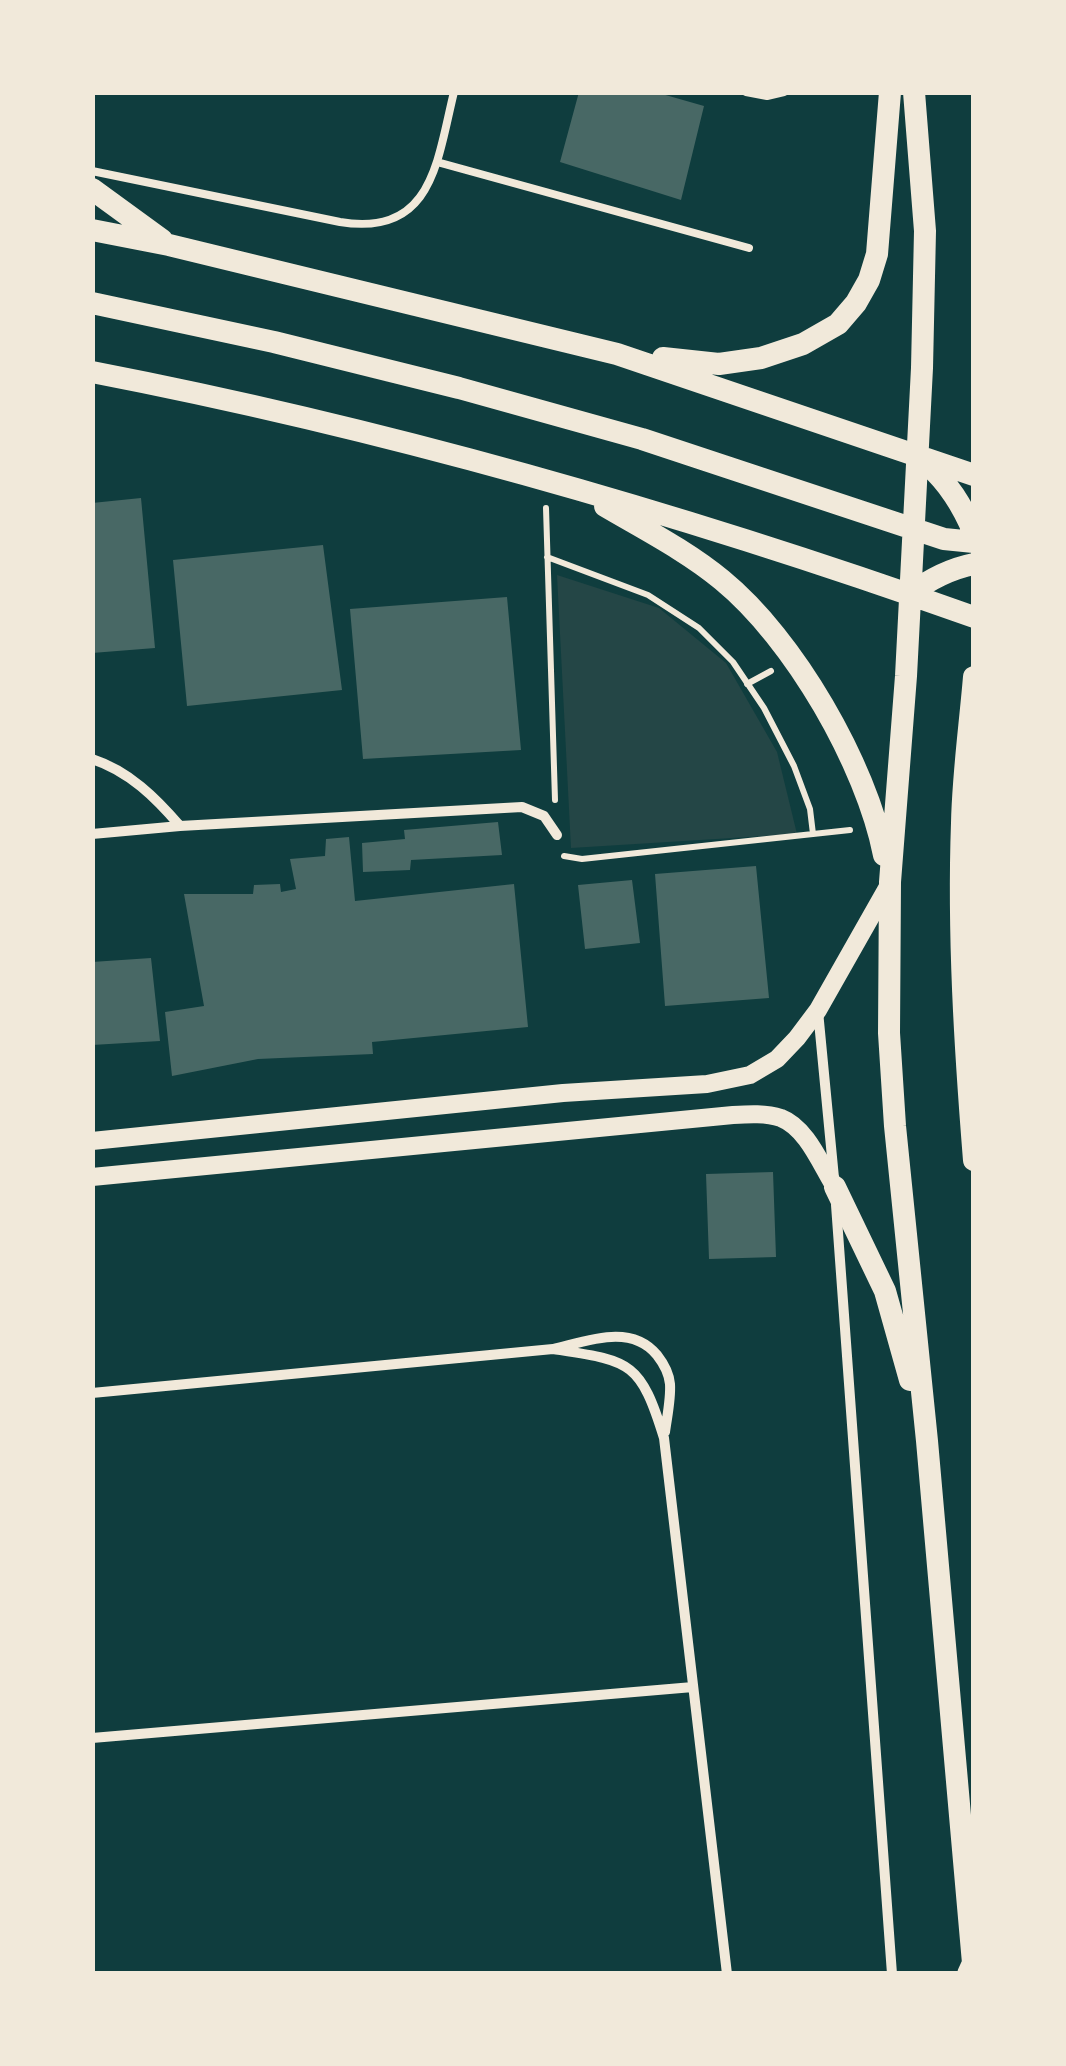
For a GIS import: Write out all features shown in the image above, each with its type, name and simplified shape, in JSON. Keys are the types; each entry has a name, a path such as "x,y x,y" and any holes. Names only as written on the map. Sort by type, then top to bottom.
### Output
{"main road":[{"path":"617,354 719,364 761,358 803,344 838,324 856,304 869,280 876,254 890,92"},
{"path":"914,92 925,231 922,368 890,882 890,1034 894,1126 974,1963 968,1974"},
{"path":"92,189 169,245"},
{"path":"92,230 169,245 617,354 974,475"},
{"path":"92,303 274,342 459,388 642,439 944,539 974,542"},
{"path":"92,372 436,451 706,527 974,616"},
{"path":"916,455 943,478 963,507 974,534"},
{"path":"576,490 721,579 753,609 802,670 865,793 878,828 890,882"},
{"path":"910,594 954,568 974,564"},
{"path":"974,677 962,819 961,914 974,1160"},
{"path":"834,1187 885,1291 927,1441"}],"street":[{"path":"92,759 132,778 180,826"},
{"path":"92,834 522,807 544,816 557,836"},
{"path":"92,1140 732,1080 750,1074 788,1049 818,1010 890,882"},
{"path":"818,1010 892,1974"},
{"path":"92,1178 758,1114 782,1118 796,1129 834,1187"},
{"path":"92,1393 552,1349 624,1336 652,1349 668,1374 664,1438"},
{"path":"552,1349 606,1357 635,1374 653,1402 664,1438 727,1974"},
{"path":"92,1738 692,1687"}],"lane":[{"path":"92,171 361,226 382,223 402,214 430,183 454,92"},
{"path":"746,92 767,96 784,92"},
{"path":"437,162 750,248"}],"path":[{"path":"546,482 557,836 565,858 878,828"},
{"path":"548,557 648,594 699,628 733,662 764,708 794,766 810,809 812,834"}],"shaded area":[{"path":"557,575 659,608 726,663 777,752 797,834 571,848"}],"building":[{"path":"579,92 655,92 704,106 681,200 560,162"},
{"path":"141,498 155,648 92,653 92,503"},
{"path":"323,545 342,690 187,706 173,560"},
{"path":"507,597 521,750 363,759 350,609"},
{"path":"498,822 502,855 411,860 410,870 363,872 362,843 405,839 404,830"},
{"path":"349,837 355,901 514,884 528,1027 372,1042 373,1054 258,1059 172,1076 165,1012 204,1006 184,894 253,894 254,885 280,884 281,892 296,889 290,859 325,856 326,839"},
{"path":"756,866 769,998 665,1006 655,874"},
{"path":"632,880 640,943 585,949 578,885"},
{"path":"151,958 160,1041 92,1045 92,962"},
{"path":"773,1172 776,1257 709,1259 706,1174"}]}
